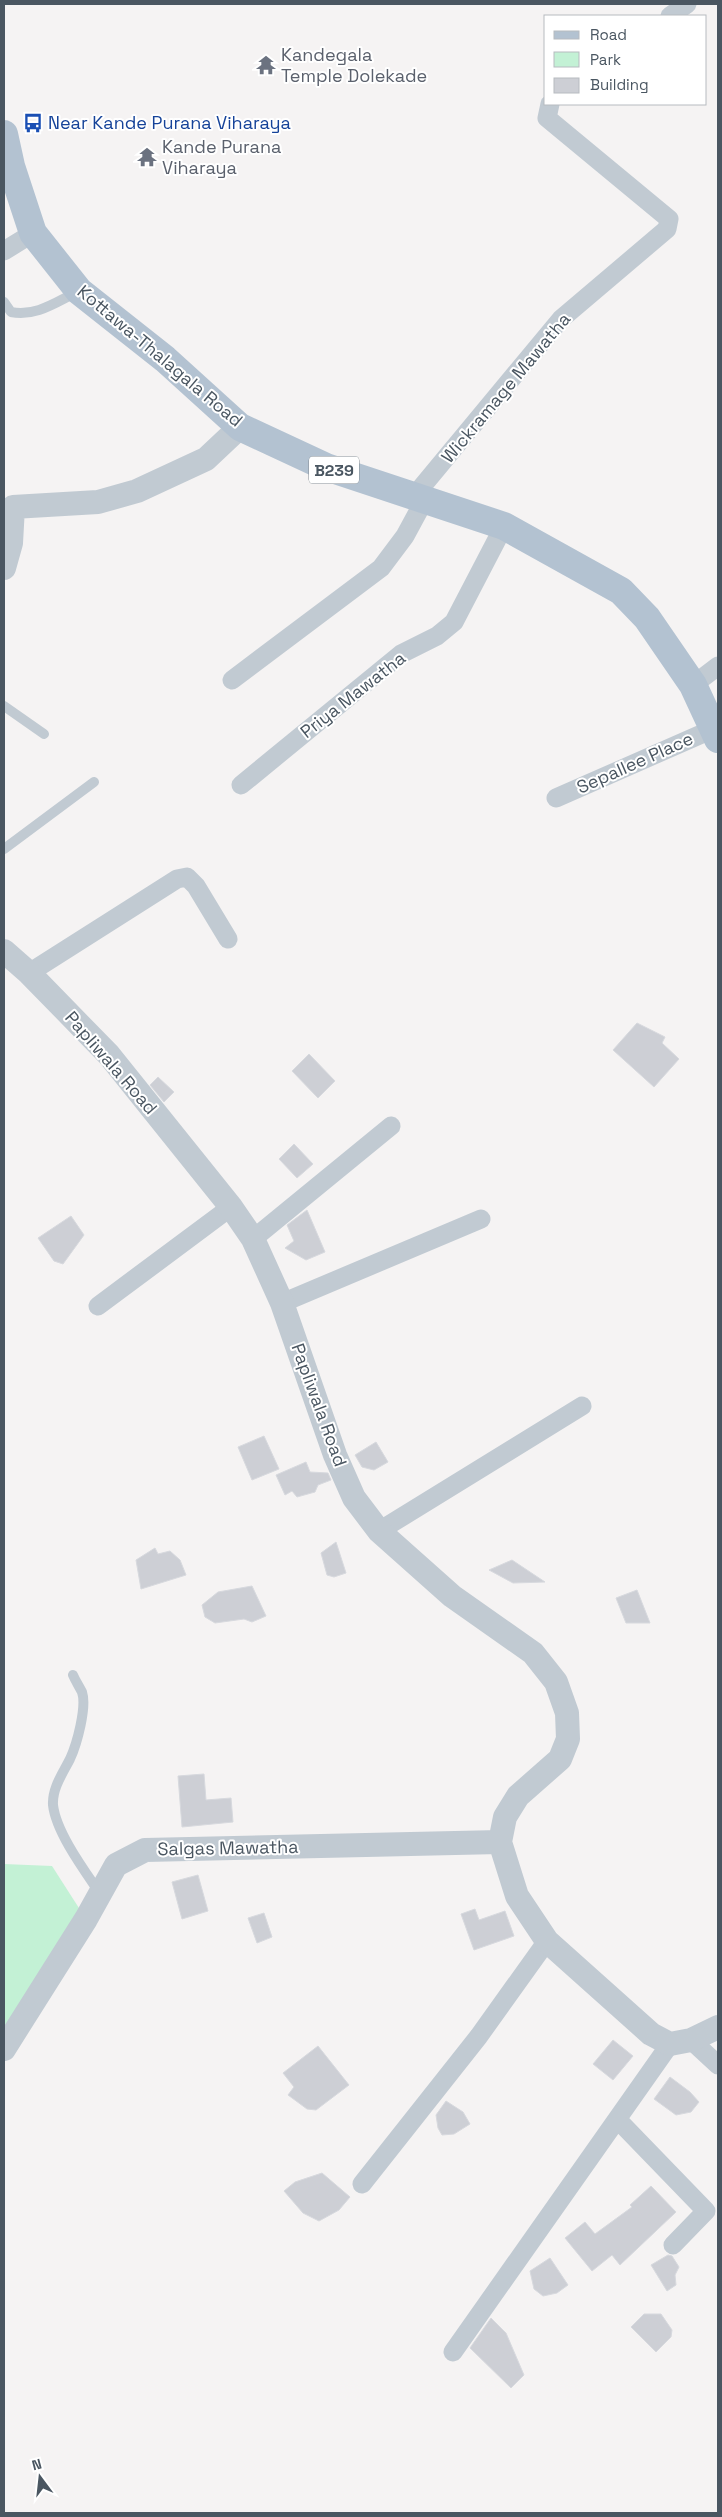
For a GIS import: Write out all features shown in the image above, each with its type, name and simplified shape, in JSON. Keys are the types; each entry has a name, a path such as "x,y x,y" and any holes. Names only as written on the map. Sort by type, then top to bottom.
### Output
{"main road":[{"name":"Kottawa-Thalagala Road","path":"4,134 11,166 33,233 79,291 165,359 240,427 326,467 504,526 621,591 647,618 693,685 716,734"}],"street":[{"path":"671,15 687,4"},
{"name":"Wickramage Mawatha","path":"420,497 561,319 667,229 669,220 547,118 550,105"},
{"path":"4,250 33,233"},
{"path":"4,568 11,542 8,507 98,502 137,491 206,459 240,427"},
{"path":"232,680 381,568 405,536 420,497"},
{"name":"Priya Mawatha","path":"241,785 402,654 437,636 454,622 504,526"},
{"path":"693,685 718,666"},
{"name":"Sepallee Place","path":"556,798 716,734"},
{"path":"29,973 177,879 187,877 196,886 228,939"},
{"name":"Papliwala Road","path":"4,952 29,973 109,1055 231,1207 253,1239 282,1303 335,1455 354,1498 379,1531 452,1596 533,1653 556,1682 567,1714 568,1739 560,1759 518,1796 504,1817 500,1842"},
{"path":"253,1239 391,1126"},
{"path":"98,1306 231,1207"},
{"path":"282,1303 481,1219"},
{"path":"379,1531 582,1406"},
{"path":"500,1842 517,1896 547,1941 651,2034 681,2042 718,2065"},
{"name":"Salgas Mawatha","path":"4,2049 116,1865 145,1850 500,1842"},
{"path":"362,2184 479,2036 547,1941"},
{"path":"453,2352 617,2119 681,2042 718,2027"},
{"path":"617,2119 706,2211 673,2246"}],"lane":[{"path":"4,302 11,312 22,314 38,312 79,291"},
{"path":"4,706 44,734"},
{"path":"4,849 94,782"},
{"path":"72,1675 82,1693 81,1728 71,1756 57,1783 53,1804 58,1821 83,1869 100,1893"}],"green space":[{"path":"4,1864 52,1866 86,1919 4,2049"}],"building":[{"path":"637,1023 665,1037 662,1043 679,1059 654,1087 613,1050"},
{"path":"309,1054 335,1081 318,1098 292,1071"},
{"path":"158,1077 174,1092 164,1102 150,1085"},
{"path":"294,1144 313,1164 297,1178 279,1159"},
{"path":"307,1210 325,1252 306,1260 285,1248 294,1241 287,1225"},
{"path":"71,1216 84,1235 63,1264 54,1261 38,1238"},
{"path":"264,1436 279,1469 252,1480 238,1447"},
{"path":"376,1442 388,1462 374,1470 362,1467 355,1455"},
{"path":"306,1462 310,1472 328,1473 331,1480 318,1485 315,1492 297,1497 292,1491 285,1495 276,1475"},
{"path":"336,1542 346,1573 334,1577 327,1575 321,1553"},
{"path":"155,1548 158,1554 170,1551 180,1560 186,1575 141,1589 136,1560"},
{"path":"512,1560 545,1582 513,1583 489,1570"},
{"path":"252,1586 266,1616 252,1622 244,1619 215,1623 205,1617 202,1605 218,1592"},
{"path":"637,1590 650,1623 626,1623 616,1598"},
{"path":"204,1774 206,1800 231,1798 233,1822 182,1827 178,1776"},
{"path":"198,1875 208,1911 182,1919 172,1882"},
{"path":"475,1909 479,1920 505,1911 514,1936 474,1950 461,1914"},
{"path":"264,1913 272,1937 257,1943 248,1918"},
{"path":"613,2040 633,2056 613,2080 593,2064"},
{"path":"318,2046 349,2085 316,2110 307,2109 288,2095 294,2087 283,2073"},
{"path":"670,2077 690,2092 699,2102 691,2112 676,2115 654,2099"},
{"path":"446,2101 463,2112 470,2124 454,2134 442,2135 438,2128 436,2115"},
{"path":"322,2173 350,2197 339,2210 319,2221 303,2213 284,2191 295,2182"},
{"path":"651,2186 676,2212 620,2265 612,2255 592,2271 565,2238 585,2222 595,2234 632,2207 630,2205"},
{"path":"668,2255 672,2256 679,2267 675,2275 676,2285 667,2291 651,2265"},
{"path":"550,2258 568,2285 557,2293 543,2296 534,2289 530,2271"},
{"path":"644,2314 661,2314 672,2330 671,2337 656,2352 631,2327"},
{"path":"491,2318 506,2333 524,2375 511,2388 470,2348"}],"place":[{"name":"Kandegala Temple Dolekade","path":"266,65"},
{"name":"Near Kande Purana Viharaya","path":"33,123"},
{"name":"Kande Purana Viharaya","path":"147,157"}]}
